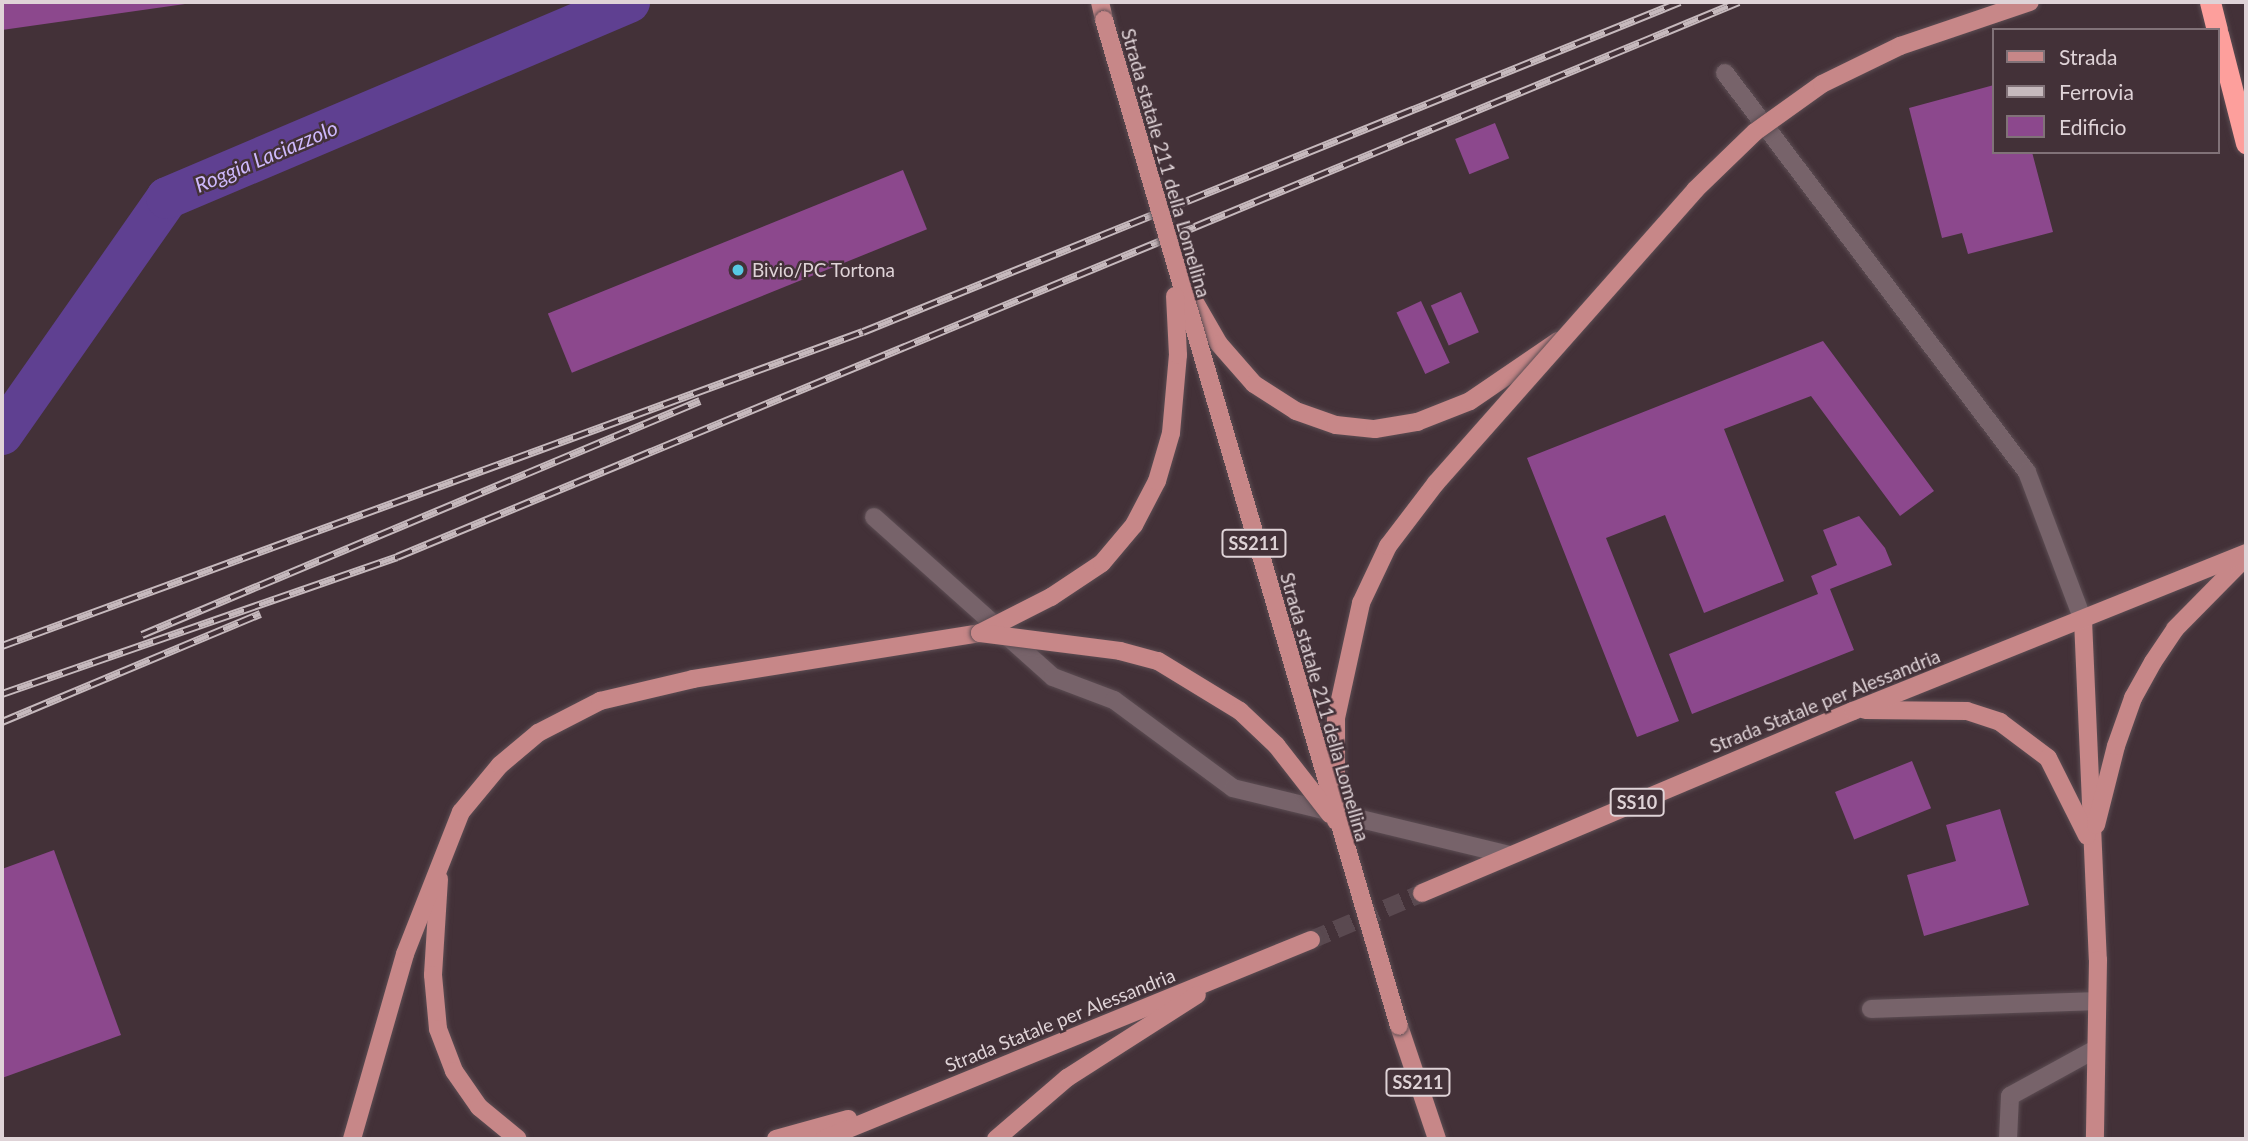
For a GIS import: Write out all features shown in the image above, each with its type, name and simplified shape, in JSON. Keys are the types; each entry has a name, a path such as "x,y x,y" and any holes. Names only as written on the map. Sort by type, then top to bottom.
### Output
{"highway":[{"path":"2210,2 2217,28"},
{"path":"2220,40 2246,144"}],"main road":[{"name":"Strada statale 211 della Lomellina","path":"1100,2 1173,265 1336,821 1437,1139"},
{"path":"1336,821 1336,718 1361,603 1388,546 1436,483 1695,190 1755,132 1822,84 1900,46 2030,2"},
{"path":"1173,265 1219,344 1254,384 1296,411 1336,425 1375,429 1417,422 1470,401 1561,339"},
{"path":"980,633 1051,597 1102,562 1134,525 1157,481 1175,395 1173,265"},
{"path":"2091,845 2133,698 2175,629 2246,555"},
{"name":"Strada Statale per Alessandria","path":"1422,893 1853,711 2246,555"},
{"path":"2082,620 2097,1001 2095,1139"},
{"path":"352,1139 405,954 461,812 500,765 538,733 600,701 693,679 980,633 1120,651 1158,661 1200,683 1240,711 1276,745 1336,821"},
{"path":"1853,711 1967,711 2000,722 2048,758 2091,845"},
{"path":"440,862 433,975 438,1029 454,1072 479,1107 519,1139"},
{"name":"Strada Statale per Alessandria","path":"824,1139 1311,940"},
{"path":"996,1139 1067,1078 1235,972"},
{"path":"776,1139 918,1100"}],"street":[{"path":"1725,73 2027,472 2082,620"},
{"path":"874,517 1053,677 1114,700 1233,788 1510,855"},
{"path":"1871,1009 2097,1001"},
{"path":"2008,1139 2010,1096 2096,1049"}],"building":[{"path":"2,2 192,2 192,3 2,30"},
{"path":"1993,85 1993,154 2033,154 2053,232 1968,254 1962,233 1942,238 1909,108"},
{"path":"1495,123 1509,158 1469,174 1455,139"},
{"name":"Bivio/PC Tortona","path":"903,170 927,229 572,373 548,313"},
{"path":"1461,292 1479,332 1449,346 1431,305"},
{"path":"1421,301 1450,363 1425,374 1397,312"},
{"path":"1823,341 1934,491 1900,516 1811,396 1724,429 1784,581 1704,613 1665,515 1606,538 1679,721 1637,737 1527,458"},
{"path":"1859,516 1885,548 1892,565 1830,589 1854,650 1692,714 1669,654 1818,594 1811,576 1837,565 1823,530"},
{"path":"1912,761 1931,808 1854,839 1835,792"},
{"path":"2000,809 2029,905 1924,936 1907,875 1956,861 1946,825"},
{"path":"54,850 121,1035 2,1078 2,869"}],"waterway":[{"name":"Roggia Laciazzolo","path":"2,434 167,198 629,2"}],"tunnel":[{"path":"1311,940 1422,893"}],"railway":[{"path":"2,646 863,332 1680,2"},
{"path":"2,694 397,557 1739,2"},
{"path":"142,635 700,401"},
{"path":"2,722 260,614"}],"place":[{"name":"Bivio/PC Tortona","path":"738,270"}]}
